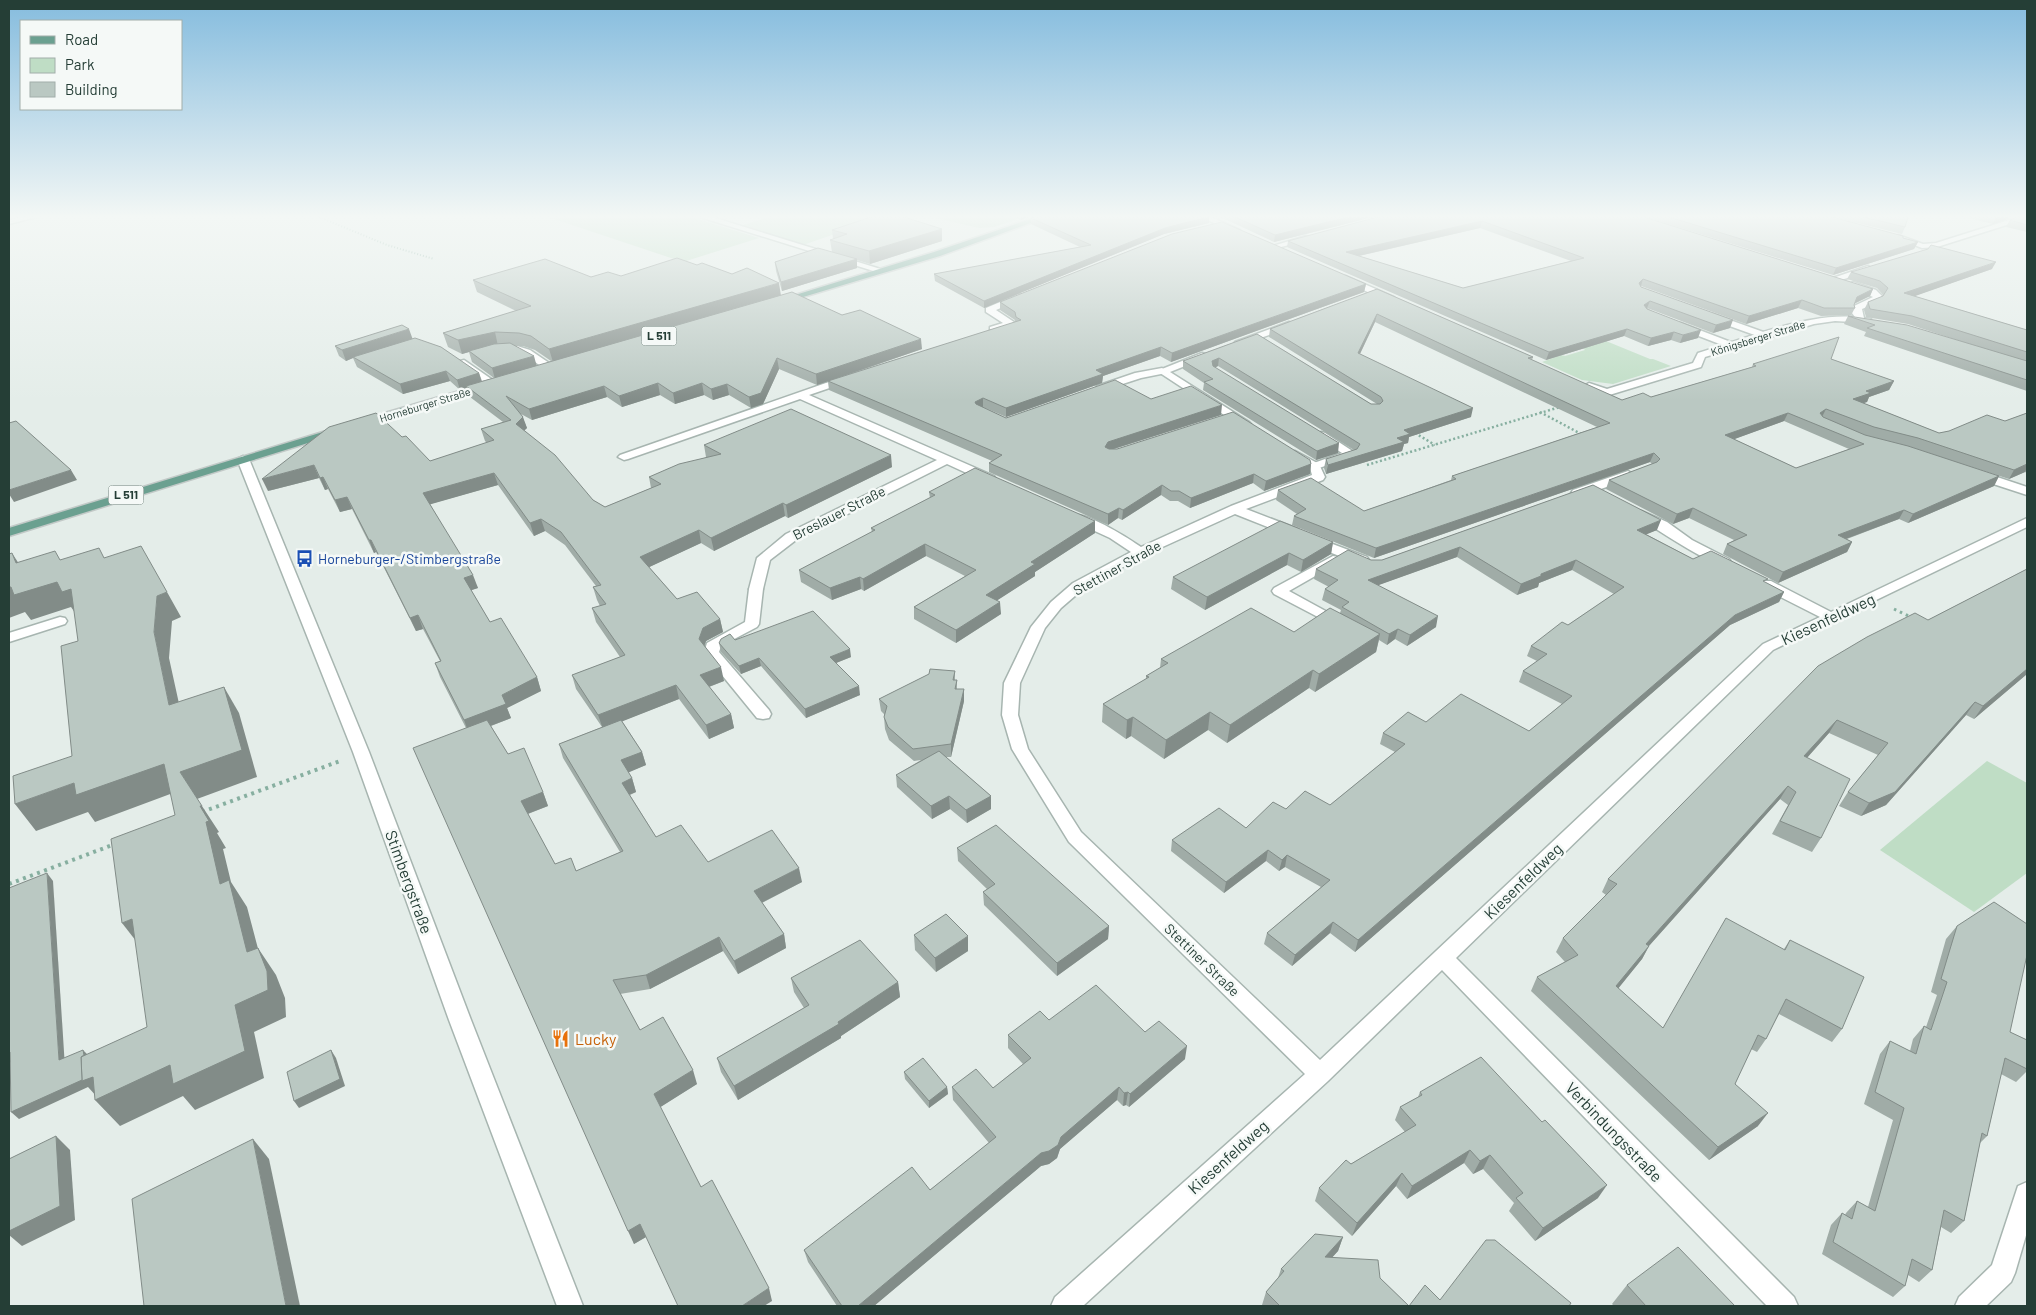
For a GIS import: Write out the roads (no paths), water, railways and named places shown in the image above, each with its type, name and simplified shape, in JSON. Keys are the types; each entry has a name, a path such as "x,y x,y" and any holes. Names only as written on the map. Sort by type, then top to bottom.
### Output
{"main road":[{"path":"766,305 858,278"},
{"name":"Horneburger Straße","path":"9,532 243,459 505,381"}],"street":[{"path":"1344,278 1405,304"},
{"path":"1830,278 1873,292 1878,296 1876,300 1857,308 1857,313 1861,320"},
{"path":"1834,280 1839,278"},
{"path":"1359,299 1377,292"},
{"path":"984,333 1011,324 989,310 1026,295"},
{"path":"1704,314 1766,336"},
{"path":"1231,346 1261,339 1303,319"},
{"name":"Königsberger Straße","path":"1578,381 1606,393 1697,365 1701,355 1822,319 1876,322"},
{"path":"1674,323 1733,346"},
{"path":"506,348 527,352 550,367"},
{"path":"1094,391 1139,375 1162,371 1214,352"},
{"path":"461,358 493,385"},
{"path":"1162,371 1257,431"},
{"path":"624,457 856,375"},
{"path":"800,395 1000,483"},
{"path":"1214,422 1232,416"},
{"name":"Stettiner Straße","path":"1309,428 1352,454 1140,552 1078,586 1056,606 1038,627 1012,682 1010,714 1020,749 1075,837 1320,1074"},
{"path":"1282,446 1317,471"},
{"name":"Stimbergstraße","path":"243,459 361,752 460,1020 570,1306"},
{"name":"Breslauer Straße","path":"763,714 711,653 712,646 716,643 752,624 756,590 764,558 790,537 946,460"},
{"path":"1563,498 1640,471"},
{"path":"1971,472 2027,491"},
{"path":"1590,488 1606,496"},
{"path":"1630,508 1662,525 1687,543 1738,569"},
{"path":"1235,509 1374,565"},
{"path":"1071,515 1115,535 1140,552"},
{"name":"Kiesenfeldweg","path":"1064,1306 1320,1074 1768,647 2027,522"},
{"path":"1346,553 1279,591 1346,628"},
{"path":"1754,578 1830,617"},
{"path":"9,638 60,621"},
{"name":"Verbindungsstraße","path":"1443,958 1785,1306"},
{"path":"1968,1306 2002,1273 2027,1194"}],"place":[{"name":"Horneburger-/Stimbergstraße","path":"304,559"},
{"name":"Lucky","path":"561,1039"}]}
